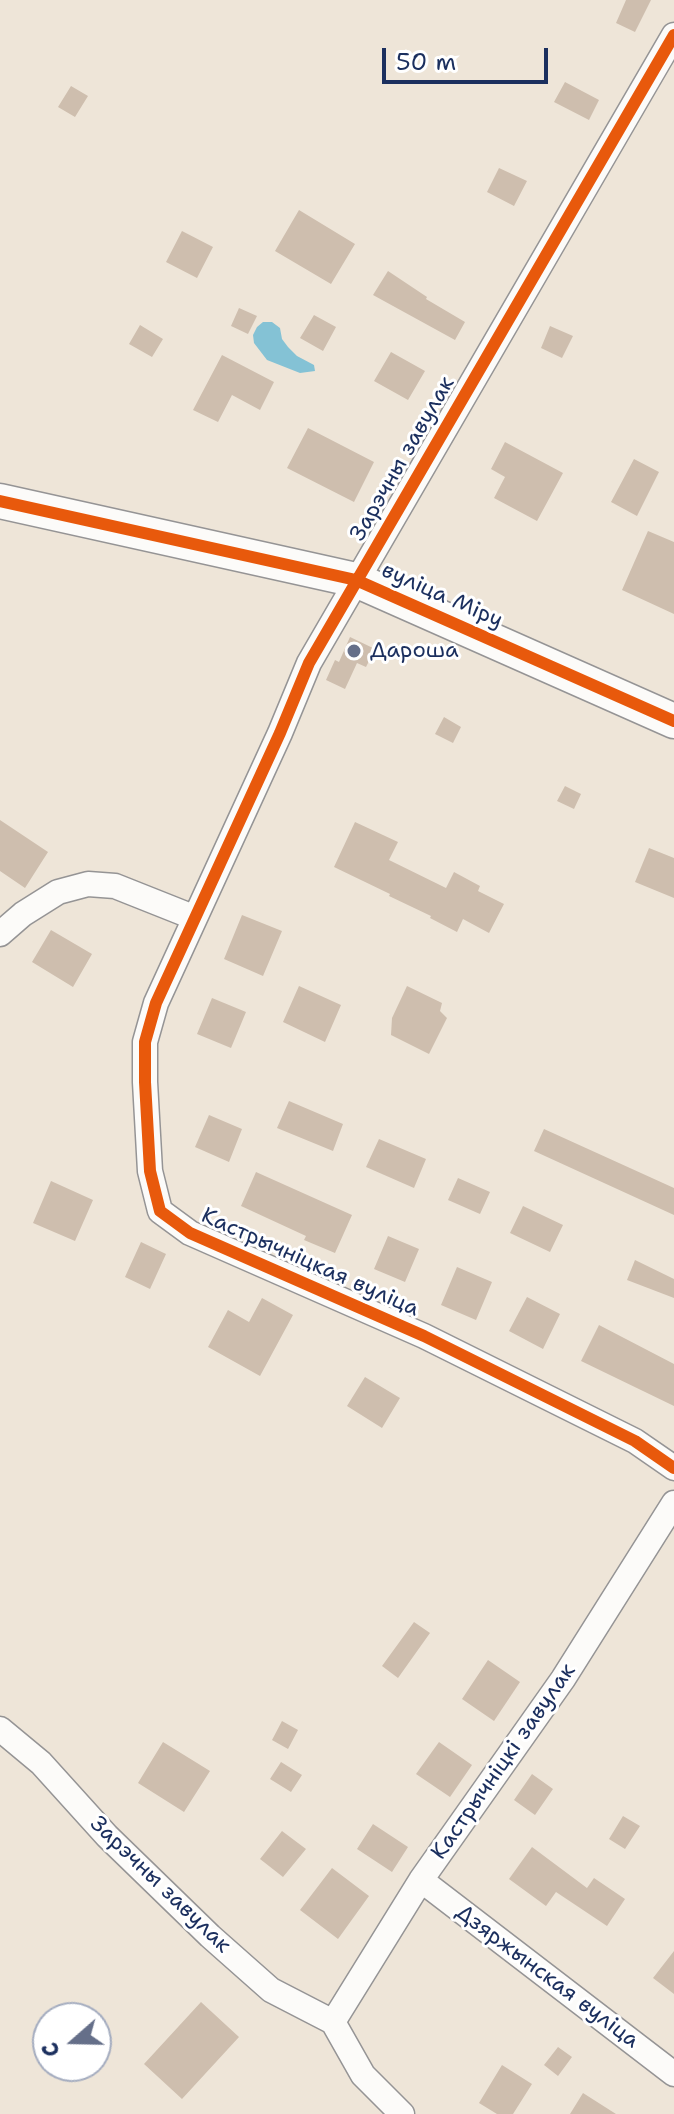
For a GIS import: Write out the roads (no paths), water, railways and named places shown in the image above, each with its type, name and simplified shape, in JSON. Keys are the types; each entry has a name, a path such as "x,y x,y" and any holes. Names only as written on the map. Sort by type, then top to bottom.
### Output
{"street":[{"name":"Зарэчны завулак","path":"193,917 280,733 309,663 674,35"},
{"name":"вуліца Міру","path":"0,501 356,580 674,721"},
{"path":"0,934 23,914 58,892 88,884 115,886 193,917"},
{"name":"Кастрычніцкая вуліца","path":"193,917 156,1003 145,1042 150,1171 160,1211 190,1233 424,1336 579,1413 635,1441 674,1468"},
{"name":"Кастрычніцкі завулак","path":"333,2022 421,1880 563,1679 674,1503"},
{"name":"Зарэчны завулак","path":"0,1729 41,1763 107,1836 230,1954 271,1990 333,2022"},
{"name":"Дзяржынская вуліца","path":"421,1880 674,2074"},
{"path":"333,2022 363,2075 402,2114"}],"water":[{"path":"263,322 272,322 280,328 282,339 288,347 314,365 315,371 300,373 267,360 254,343 253,335"}],"place":[{"name":"Дароша","path":"354,651"}]}
